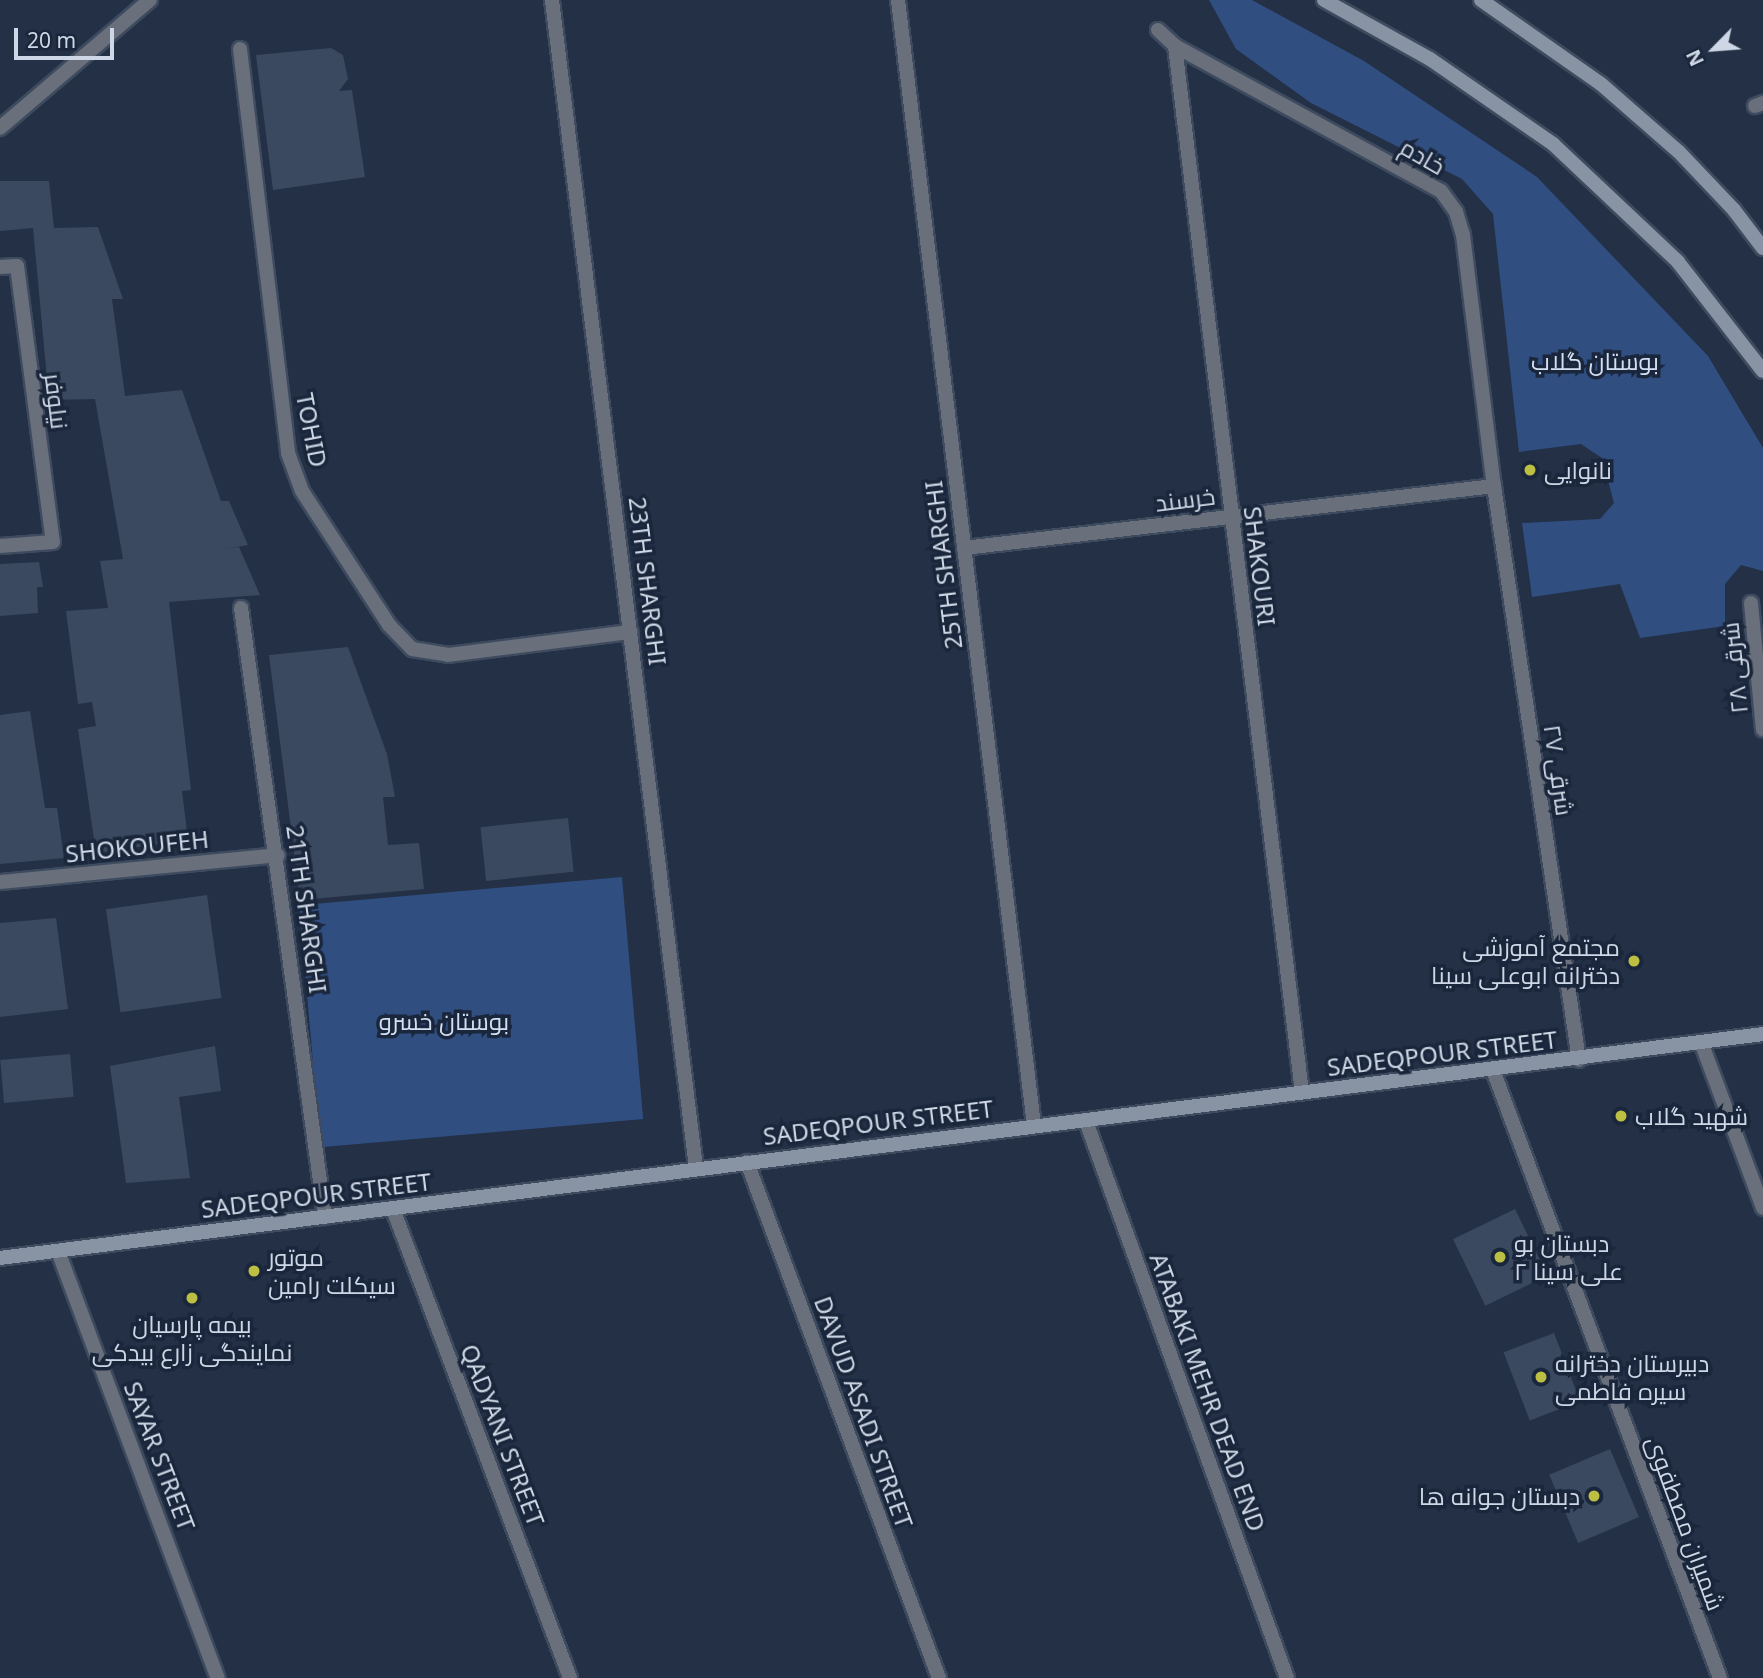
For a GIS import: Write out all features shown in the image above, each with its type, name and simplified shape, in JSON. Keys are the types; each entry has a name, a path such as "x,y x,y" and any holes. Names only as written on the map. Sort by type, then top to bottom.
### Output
{"main road":[{"path":"1324,0 1430,59 1553,144 1678,262 1763,371"},
{"path":"1481,0 1601,84 1679,152 1734,209 1763,248"},
{"name":"SADEQPOUR STREET","path":"0,1258 1034,1125 1086,1121 1302,1092 1579,1060 1763,1034"}],"street":[{"path":"0,128 150,0"},
{"name":"23TH SHARGHI","path":"552,0 696,1168"},
{"name":"25TH SHARGHI","path":"898,0 1034,1125"},
{"name":"خادم","path":"1158,30 1175,46 1441,191 1456,212 1463,234 1494,486"},
{"name":"SHAKOURI","path":"1175,46 1302,1092"},
{"name":"TOHID","path":"240,49 288,453 302,491 390,625 412,649 448,655 631,632"},
{"name":"نیلوفر","path":"0,267 17,266 53,542 0,546"},
{"name":"خرسند","path":"964,548 1494,486"},
{"name":"۲۷ شرقی","path":"1494,486 1579,1060"},
{"name":"۲۸ شرقی","path":"1751,603 1763,729"},
{"name":"21TH SHARGHI","path":"241,608 278,855 325,1217"},
{"name":"SHOKOUFEH","path":"0,882 278,855"},
{"path":"1702,1042 1763,1208"},
{"name":"شمیران مصطفوی","path":"1493,1070 1720,1678"},
{"name":"ATABAKI MEHR DEAD END","path":"1086,1121 1287,1678"},
{"name":"DAVUD ASADI STREET","path":"747,1162 939,1678"},
{"name":"QADYANI STREET","path":"393,1209 570,1678"},
{"name":"SAYAR STREET","path":"58,1251 219,1678"}],"green space":[{"name":"بوستان گلاب","path":"1209,0 1252,0 1364,61 1537,177 1708,356 1763,448 1763,571 1741,565 1725,584 1725,626 1640,638 1620,584 1532,597 1522,523 1600,519 1614,503 1602,458 1581,444 1519,452 1493,214 1462,179 1311,103 1236,49"},
{"name":"بوستان خسرو","path":"622,877 643,1119 320,1147 299,905"}],"building":[{"path":"331,48 343,55 348,79 339,91 352,90 365,177 273,190 256,55"},
{"path":"0,181 49,181 54,228 98,227 123,299 112,299 125,396 182,390 221,501 229,501 248,545 225,549 239,547 260,595 169,602 191,790 182,791 188,840 96,853 78,729 96,726 92,702 78,704 66,611 108,608 100,561 123,559 95,399 49,400 33,228 0,231"},
{"path":"39,562 43,587 37,587 38,613 0,616 0,564"},
{"path":"348,647 387,754 395,797 383,797 388,845 419,843 424,889 300,900 269,655"},
{"path":"30,711 45,808 57,808 64,858 0,864 0,715"},
{"path":"568,818 574,872 486,881 480,827"},
{"path":"207,895 221,998 120,1012 106,909"},
{"path":"56,918 68,1009 0,1017 0,923"},
{"path":"215,1046 221,1091 179,1097 190,1178 126,1183 110,1066"},
{"path":"70,1054 74,1097 4,1103 0,1060"},
{"name":"دبستان بو علی سینا ۲","path":"1515,1209 1547,1276 1485,1306 1453,1239"},
{"name":"دبیرستان دخترانه سیره فاطمی","path":"1554,1333 1580,1401 1530,1421 1504,1352"},
{"name":"دبستان جوانه ها","path":"1610,1449 1639,1517 1578,1543 1549,1475"}],"place":[{"name":"نانوایی","path":"1530,470"},
{"name":"مجتمع آموزشی دخترانه ابوعلی سینا","path":"1634,961"},
{"name":"شهید گلاب","path":"1621,1116"},
{"name":"دبستان بو علی سینا ۲","path":"1500,1257"},
{"name":"موتور سیکلت رامین","path":"254,1271"},
{"name":"بیمه پارسیان نمایندگی زارع بیدکی","path":"192,1298"},
{"name":"دبیرستان دخترانه سیره فاطمی","path":"1541,1377"},
{"name":"دبستان جوانه ها","path":"1594,1496"}]}
